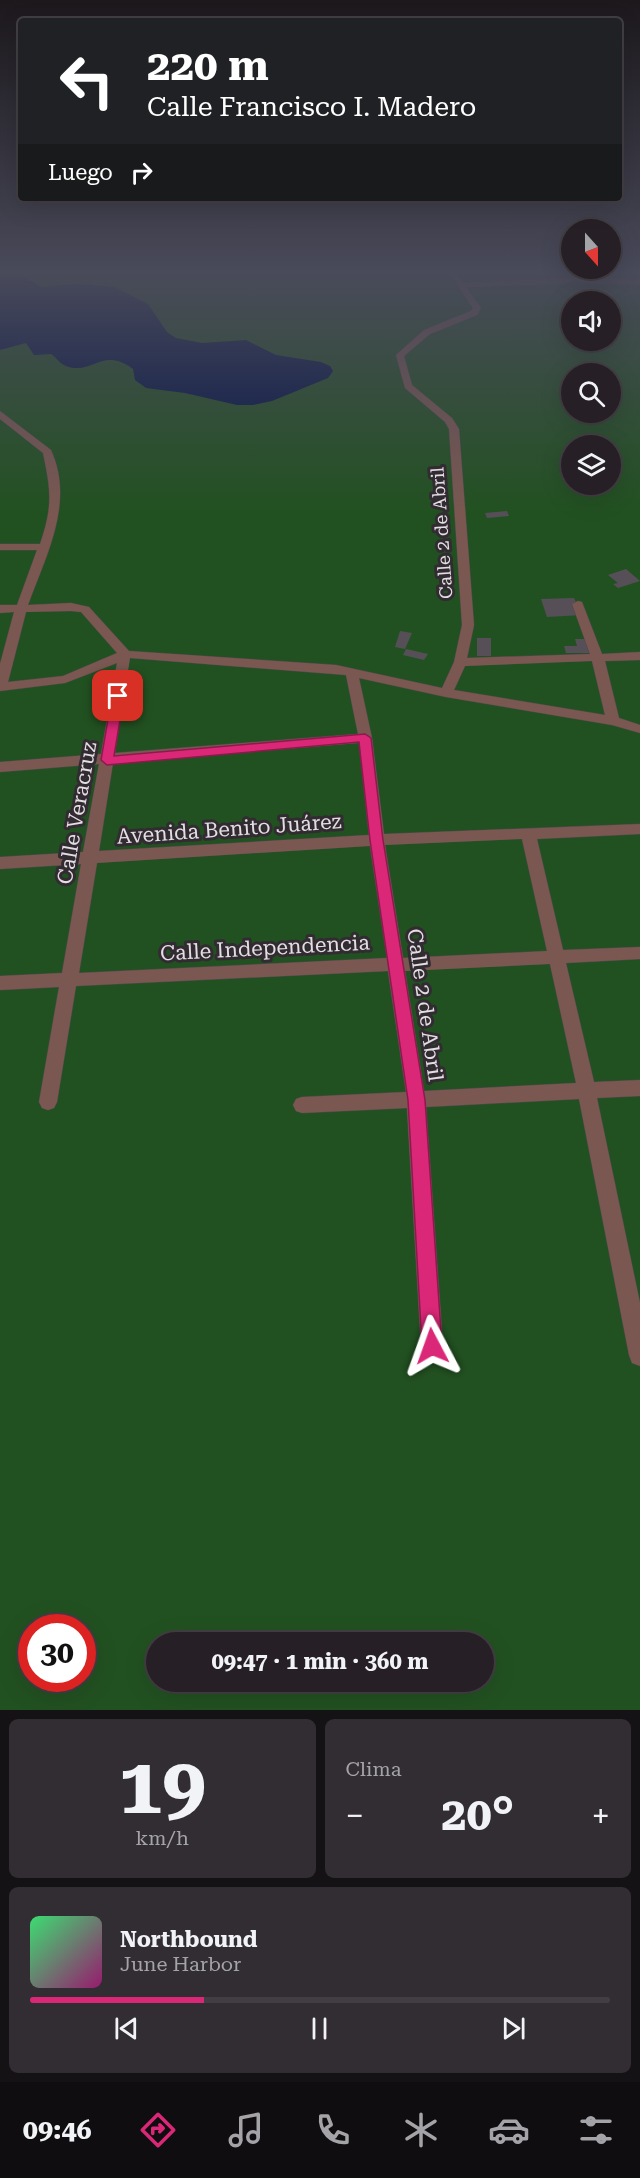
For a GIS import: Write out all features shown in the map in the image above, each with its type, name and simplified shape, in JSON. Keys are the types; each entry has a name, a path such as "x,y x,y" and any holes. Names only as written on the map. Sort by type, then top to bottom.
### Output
{"street":[{"name":"Calle 2 de Abril","path":"401,354 408,386 448,420 454,429 468,625 460,662 446,693"},
{"path":"0,414 48,452 56,492 54,519 21,609 0,686 56,683 79,677 125,654 336,669 446,693 613,721 640,729"},
{"path":"0,547 43,547"},
{"path":"578,604 598,659 613,721"},
{"path":"0,609 71,607 85,609 125,654"},
{"name":"Calle Veracruz","path":"48,1102 125,654"},
{"path":"460,662 640,656"},
{"name":"Calle 2 de Abril","path":"352,674 365,738 376,840 416,1100 432,1346"},
{"path":"0,767 365,738"},
{"name":"Avenida Benito Juárez","path":"0,863 91,860 376,840 640,829"},
{"path":"528,833 587,1092 640,1355"},
{"name":"Calle Independencia","path":"0,983 640,953"},
{"path":"302,1105 640,1088"}],"green space":[{"path":"0,354 640,354 640,1710 0,1710"}],"shaded area":[{"path":"33,354 274,354 321,362 330,366 333,371 328,378 272,401 253,405 237,405 185,393 146,388 135,380 133,369 113,360 75,368 64,365 51,354"}],"building":[{"path":"507,511 509,516 487,518 485,513"},
{"path":"626,569 640,581 618,588 613,584 618,583 608,575"},
{"path":"574,598 582,615 547,617 541,599"},
{"path":"400,631 412,633 405,649 395,647"},
{"path":"477,638 491,638 491,656 477,656"},
{"path":"575,639 588,639 592,653 566,653 564,646 577,646"},
{"path":"406,649 428,654 424,660 403,655"}],"route":[{"path":"118,696 107,760 365,738 376,840 416,1100 432,1346"}]}
